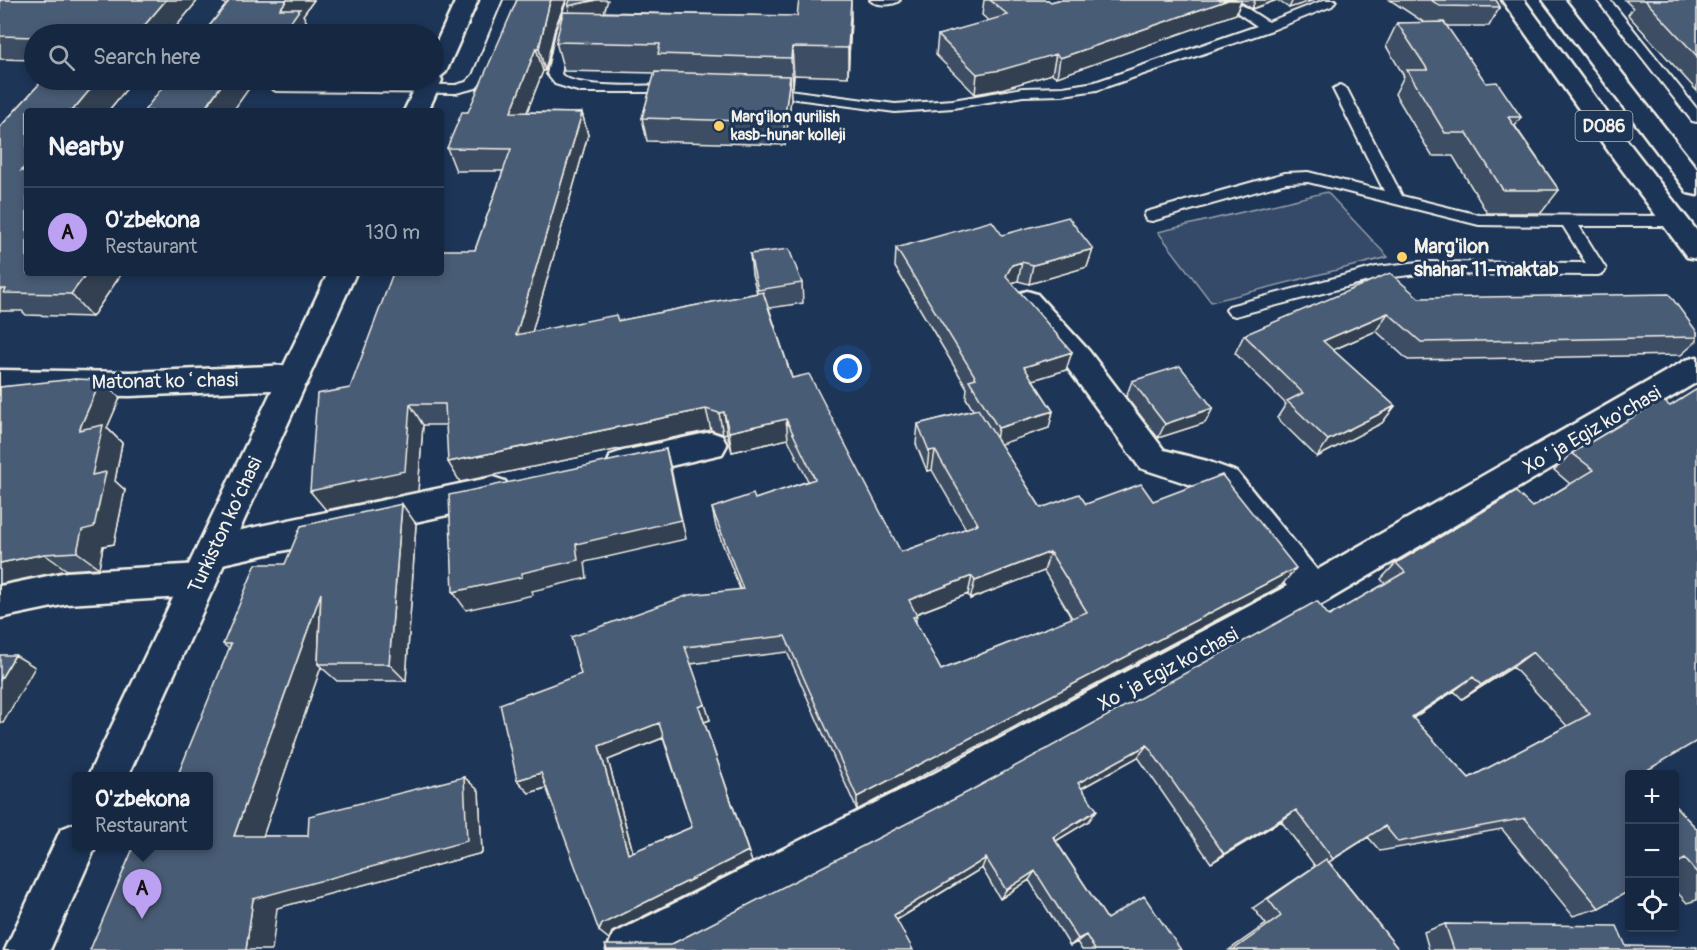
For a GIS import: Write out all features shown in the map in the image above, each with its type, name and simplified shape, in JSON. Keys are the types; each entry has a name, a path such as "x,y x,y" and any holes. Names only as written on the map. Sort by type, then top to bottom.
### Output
{"street":[{"path":"444,50 467,0"},
{"name":"D086","path":"1513,0 1697,250"},
{"name":"D086","path":"1554,0 1697,187"},
{"path":"417,108 425,90"},
{"name":"Turkiston ko’chasi","path":"110,772 341,276"},
{"path":"1019,292 1078,359 1152,459 1170,466 1207,473 1225,482 1312,591"},
{"name":"Xoʻja Egiz ko'chasi","path":"629,950 949,787 1312,591 1697,368"},
{"name":"Matonat koʻchasi","path":"0,382 130,384 295,377"},
{"path":"595,470 711,445"},
{"path":"0,602 67,588 207,565 526,484"},
{"path":"27,950 73,850"}],"lane":[{"path":"444,83 464,87 471,85 479,77 510,0"},
{"path":"574,0 564,28 555,68 554,74 560,81 581,88 697,90"},
{"path":"876,0 894,0"},
{"path":"1226,0 1267,27"},
{"path":"754,90 789,92 895,108 953,104 1023,92 1063,91 1097,86 1267,27 1328,3 1330,0"},
{"path":"1603,0 1697,118"},
{"path":"1340,89 1396,199"},
{"path":"1152,216 1285,178 1308,177 1479,220 1675,221"},
{"path":"1235,310 1376,273 1419,268 1598,269 1566,220"}],"shaded area":[{"path":"1327,192 1388,257 1211,302 1158,232"}],"building":[{"path":"0,0 166,0 146,24 24,24 24,37 0,36"},
{"path":"230,0 287,0 280,9 300,9 289,24 211,24"},
{"path":"517,0 551,0 539,48 536,48 511,112 582,113 516,335 616,315 618,321 763,292 792,378 809,374 901,552 978,524 935,450 929,451 918,424 978,409 1041,508 1079,494 1086,504 1141,484 1153,501 1222,475 1296,568 857,797 785,636 685,647 705,704 699,707 748,851 602,924 599,931 541,773 517,780 500,704 581,674 571,637 689,595 743,589 712,508 753,494 755,499 815,479 786,419 729,432 724,412 719,413 706,409 448,462 445,404 410,404 405,471 310,491 317,394 350,388 392,276 444,276 444,250 475,250 511,149 447,148 462,112 468,112","holes":["1050,552 1087,612 941,670 913,617 917,616 909,600 972,576 975,581","659,723 692,827 628,854 599,746"]},
{"path":"570,0 596,0 568,6"},
{"path":"799,0 851,0 848,48 792,47 791,58 658,54 660,44 556,42 563,12 797,16"},
{"path":"990,0 1048,0 1051,2 1058,0 1228,0 1060,58 1056,54 1001,70 977,74 938,35 1008,15"},
{"path":"1431,0 1496,0 1500,7 1440,6"},
{"path":"1645,0 1697,0 1697,56"},
{"path":"1444,22 1486,83 1497,82 1521,117 1508,117 1559,190 1503,190 1467,133 1445,133 1407,70 1428,70 1397,23"},
{"path":"655,72 790,76 784,122 642,118"},
{"path":"34,90 90,90 75,108 24,108 24,168 21,171 24,171 24,276 85,276 71,294 4,293 6,289 0,289 0,127"},
{"path":"160,90 218,90 205,108 146,108"},
{"path":"1068,217 1093,249 1033,265 1022,262 1012,265 1006,276 1072,352 1024,367 1053,411 998,428 969,380 976,378 896,248 992,221 1002,235"},
{"path":"789,249 802,283 758,290 750,254"},
{"path":"1390,273 1419,298 1669,294 1697,332 1697,337 1421,342 1388,313 1323,341 1395,406 1328,440 1287,401 1303,393 1244,335"},
{"path":"1180,366 1213,408 1165,424 1132,381"},
{"path":"75,379 101,380 79,430 103,425 92,475 106,472 94,527 82,530 77,552 44,554 0,563 0,387"},
{"path":"1697,389 1697,741 1647,770 1625,770 1625,893 1599,908 1525,818 1398,842 1385,826 1333,859 1296,810 1224,854 1147,745 1078,783 1097,810 1053,837 1107,919 1144,896 1181,950 1095,950 1086,935 1078,939 1035,871 1006,890 986,858 894,915 913,950 607,950 605,945 670,945 968,792 1317,601 1329,616 1405,572 1396,563 1516,492 1532,507 1594,470 1572,453 1662,400 1670,406","holes":["1533,652 1590,714 1469,778 1412,717 1473,677 1481,685"]},
{"path":"666,449 681,520 576,544 578,560 522,573 522,577 453,592 449,495"},
{"path":"402,504 389,664 318,664 321,593 234,836 308,836 309,816 464,777 467,841 253,899 246,950 90,950 132,850 213,850 213,772 179,772 231,644 223,644 256,564 285,564 301,526"},
{"path":"0,655 15,655 0,680"},
{"path":"1679,810 1697,829 1697,873 1685,859 1679,862"},
{"path":"1326,859 1399,950 1233,950 1281,916 1268,899"},
{"path":"1445,924 1617,926 1626,946 1697,947 1697,950 1454,950"}],"place":[{"name":"Marg'ilon qurilish kasb-hunar kolleji","path":"719,126"},
{"name":"Marg'ilon shahar 11-maktab","path":"1402,257"},
{"name":"O'zbekona","path":"142,919"}]}
